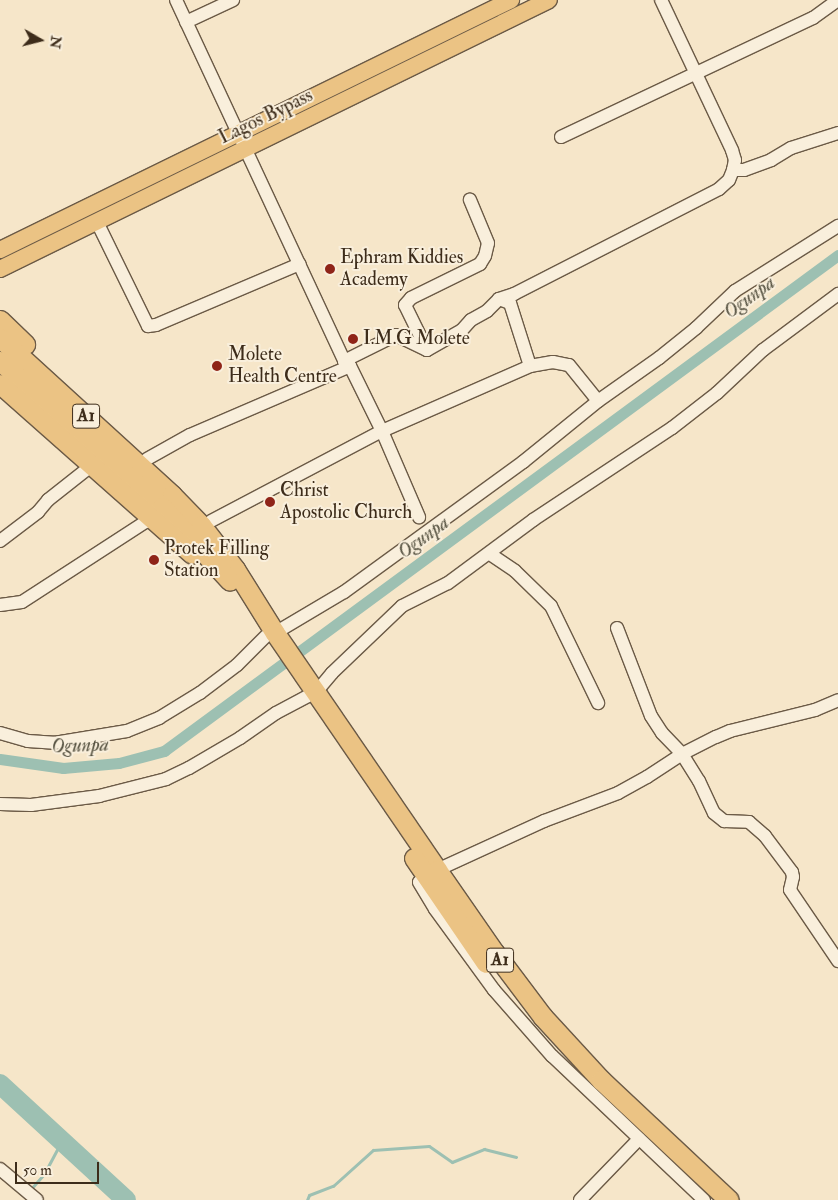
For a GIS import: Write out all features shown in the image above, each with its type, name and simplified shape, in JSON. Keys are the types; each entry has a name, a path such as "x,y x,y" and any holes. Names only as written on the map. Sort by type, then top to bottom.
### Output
{"highway":[{"path":"0,320 211,521 235,558 244,590"},
{"name":"A1","path":"0,338 158,511"},
{"name":"A1","path":"0,361 158,511 200,525 431,873 483,959 558,1052 714,1200"},
{"path":"0,384 35,415 158,511 244,590"},
{"name":"A1","path":"431,873 543,1017 568,1046 601,1080 729,1200"}],"main road":[{"name":"Lagos Bypass","path":"0,250 511,0"},
{"name":"Lagos Bypass","path":"0,269 549,0"}],"street":[{"path":"176,0 347,364 382,431 419,517"},
{"path":"186,22 233,0"},
{"path":"427,350 462,330 471,320 487,311 499,299 514,294 719,189 729,180 735,160 732,150 661,0"},
{"path":"560,136 813,18 838,0"},
{"path":"733,170 744,170 771,160 791,148 838,133"},
{"path":"427,350 405,305 411,298 480,264 485,256 488,243 470,200"},
{"path":"97,222 148,326 156,326 300,264"},
{"path":"0,733 28,742 54,743 127,731 159,718 192,698 344,592 523,462 598,401 659,358 696,328 735,291 838,226"},
{"path":"0,804 30,805 99,796 166,779 189,768 240,738 332,673 402,606 448,583 490,554 533,520 692,413 763,350 838,294"},
{"path":"499,299 510,303 530,366"},
{"path":"148,459 190,435 347,364 396,335 427,350"},
{"path":"211,521 382,431 530,366 553,362 569,365 598,401"},
{"path":"0,389 35,415 86,470 158,511 22,602 0,605"},
{"path":"0,541 38,512 48,500 86,470"},
{"path":"490,554 515,571 551,606 598,703"},
{"path":"617,628 651,716 662,732 682,754 719,819 730,822 742,820 749,822 765,836 792,872 793,878 790,890 838,961"},
{"path":"704,1200 552,1056 494,990 419,882 431,873 544,821 618,793 647,778 682,754 730,731 815,710 838,700"},
{"path":"580,1200 639,1139"},
{"path":"0,1169 37,1200"}],"waterway":[{"name":"Ogunpa","path":"0,759 63,768 119,763 164,751 838,255"},
{"path":"0,1084 126,1200"},
{"path":"30,1190 44,1174 62,1140"},
{"path":"307,1200 309,1195 333,1186 373,1150 429,1146 452,1162 484,1149 516,1157"}],"place":[{"name":"Ephram Kiddies Academy","path":"330,269"},
{"name":"I.M.G Molete","path":"353,339"},
{"name":"Molete Health Centre","path":"217,366"},
{"name":"Christ Apostolic Church","path":"270,502"},
{"name":"Protek Filling Station","path":"154,560"}]}
